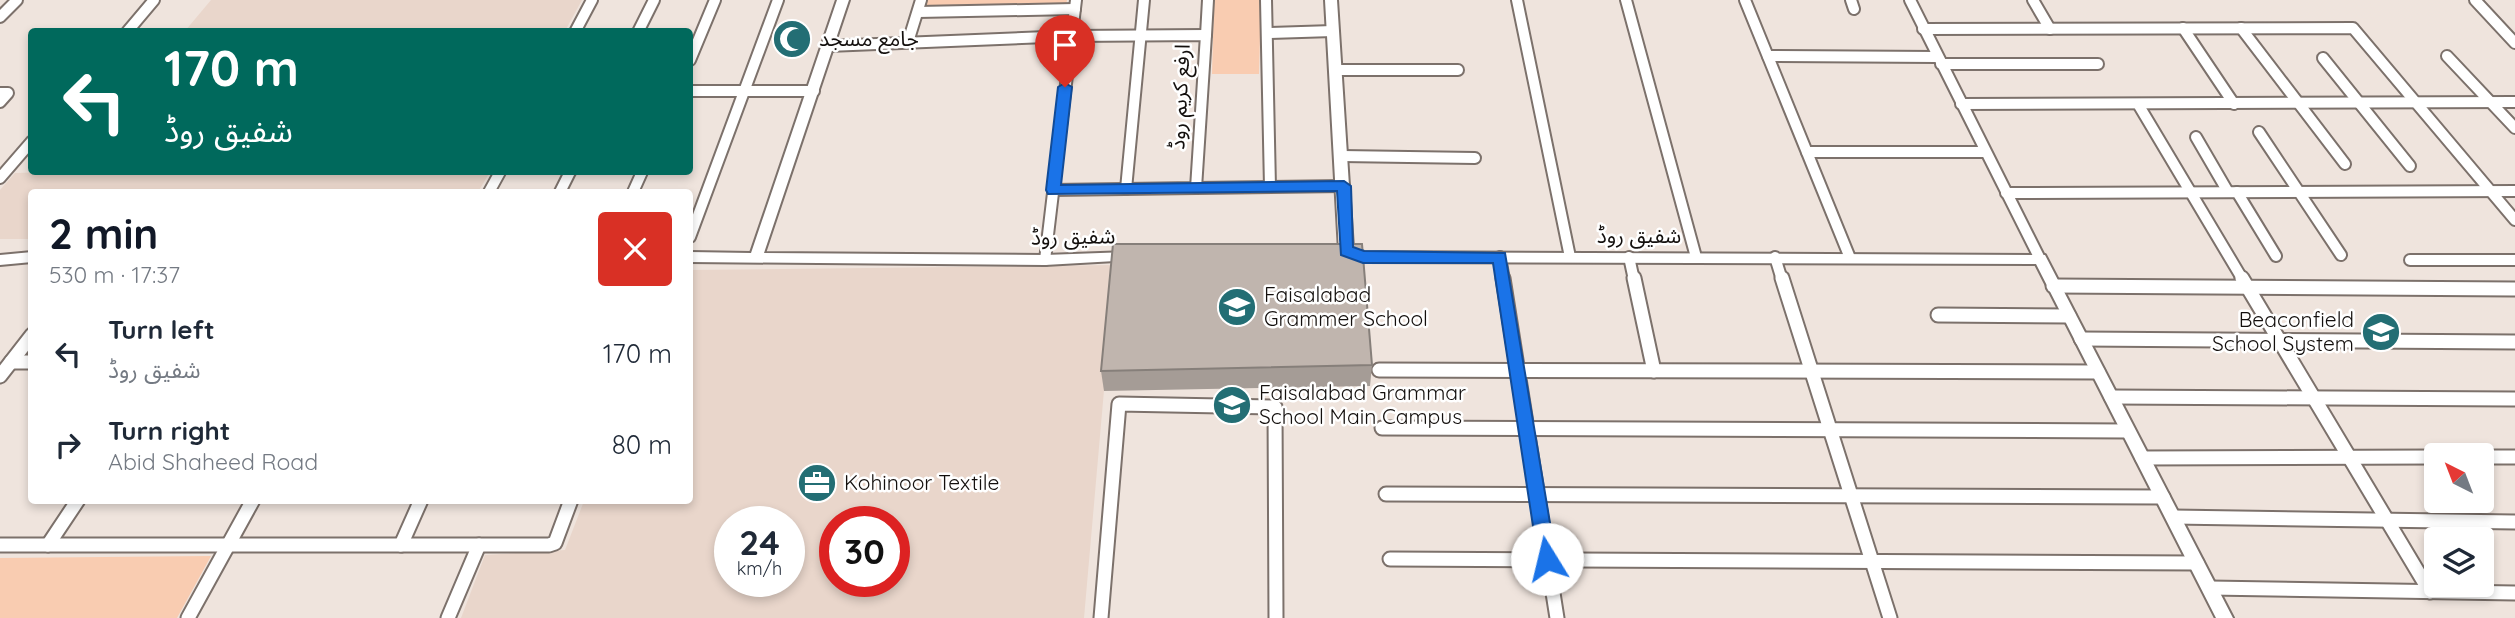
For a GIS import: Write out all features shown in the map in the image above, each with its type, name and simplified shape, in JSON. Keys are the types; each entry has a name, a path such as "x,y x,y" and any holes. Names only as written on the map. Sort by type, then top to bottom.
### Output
{"street":[{"path":"0,17 17,0"},
{"path":"130,28 154,0"},
{"path":"577,28 592,0"},
{"path":"640,28 654,0"},
{"path":"693,53 715,0"},
{"path":"693,229 778,0"},
{"path":"693,257 756,258 844,0"},
{"path":"908,42 921,0"},
{"path":"1126,189 1144,0"},
{"path":"1206,35 1208,0"},
{"path":"1266,0 1270,187"},
{"path":"1053,190 1344,186 1331,0"},
{"path":"1517,0 1570,257"},
{"path":"1626,0 1696,257"},
{"path":"1745,0 1850,258"},
{"path":"1910,0 2053,286 2225,618"},
{"path":"2033,0 2050,29"},
{"path":"2475,0 2515,43"},
{"path":"918,12 1076,4 1045,260"},
{"path":"2183,28 2234,104"},
{"path":"2241,28 2345,164"},
{"path":"1923,29 2353,28 2515,220"},
{"path":"1267,33 1333,31"},
{"name":"ارفع کریم روڈ","path":"828,46 1071,36 1206,35 1196,188"},
{"path":"1768,56 2098,64"},
{"path":"2447,56 2515,128"},
{"path":"2323,58 2410,166"},
{"path":"1336,70 1458,70"},
{"path":"693,91 814,91"},
{"path":"0,93 8,93 0,102"},
{"path":"1961,104 2515,102"},
{"path":"2138,104 2424,582"},
{"path":"2259,132 2341,255"},
{"path":"2196,137 2276,256"},
{"path":"0,178 28,146"},
{"path":"1807,152 1985,152"},
{"path":"1342,156 1475,158"},
{"name":"شفیق روڈ","path":"1344,186 1339,251 1363,257 2040,259"},
{"path":"2006,193 2515,191"},
{"path":"0,260 28,257"},
{"name":"شفیق روڈ","path":"756,258 1045,260 1140,257"},
{"path":"1500,257 1557,618"},
{"path":"1629,257 1654,371"},
{"path":"1775,257 1890,618"},
{"path":"2410,260 2515,260"},
{"path":"2053,286 2515,289"},
{"path":"1938,315 2069,316"},
{"path":"2081,339 2515,342"},
{"path":"0,376 28,340"},
{"path":"11,362 28,362"},
{"path":"1379,370 2098,372"},
{"path":"2111,397 2515,399"},
{"path":"1101,618 1119,404 1275,407 1276,618"},
{"path":"1382,428 2128,431"},
{"path":"2142,458 2424,457"},
{"path":"2494,457 2515,457"},
{"path":"1386,494 2162,497"},
{"path":"48,545 75,504"},
{"path":"188,618 251,504"},
{"path":"401,545 419,504"},
{"path":"0,545 555,543 570,504"},
{"path":"2173,517 2515,522"},
{"path":"448,618 479,545"},
{"path":"1390,559 2197,563"},
{"path":"2210,588 2424,592"},
{"path":"2494,593 2515,593"}],"shaded area":[{"path":"211,0 582,0 567,28 188,28"},
{"path":"925,0 1067,0 1066,5 922,8"},
{"path":"1214,0 1261,0 1259,74 1212,74"},
{"path":"15,173 488,175 480,189 28,189 28,239 0,239 0,190"},
{"name":"Kohinoor Textile","path":"1115,265 1084,618 461,618 485,555 565,550 583,504 693,504 693,270"},
{"path":"211,556 177,618 0,618 0,558"}],"building":[{"name":"Faisalabad Grammer School","path":"1113,244 1362,244 1372,365 1101,371"}],"place":[{"name":"جامع مسجد","path":"792,39"},
{"name":"Faisalabad Grammer School","path":"1237,307"},
{"name":"Beaconfield School System","path":"2381,332"},
{"name":"Faisalabad Grammar School Main Campus","path":"1232,405"},
{"name":"Kohinoor Textile","path":"817,483"}],"route":[{"path":"1065,87 1053,190 1344,186 1346,251 1363,257 1500,257 1547,559"}]}
